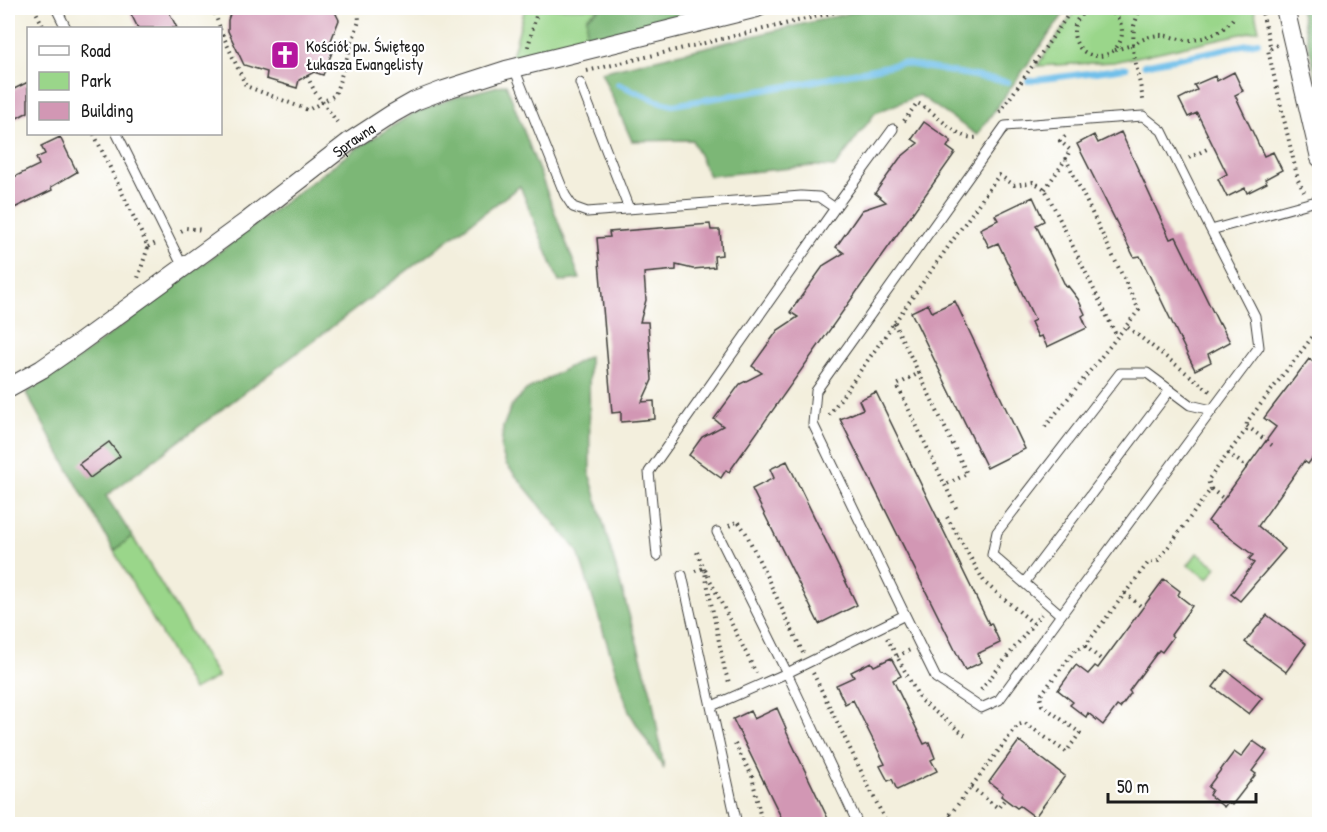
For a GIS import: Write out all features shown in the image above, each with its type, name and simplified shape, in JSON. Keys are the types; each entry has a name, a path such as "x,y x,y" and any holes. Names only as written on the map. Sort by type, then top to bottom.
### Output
{"street":[{"name":"Sprawna","path":"8,388 69,351 247,221 349,142 415,101 519,67 757,8"},
{"path":"1285,8 1320,159"}],"lane":[{"path":"56,8 66,27"},
{"path":"519,67 565,195 573,207 587,212 801,196 819,197 835,208"},
{"path":"579,78 629,208"},
{"path":"1143,116 1162,131 1255,316 1259,348 999,700 981,708 936,678 813,424 816,391 1005,126 1143,116"},
{"path":"657,556 649,472 893,129"},
{"path":"117,135 183,267"},
{"path":"1211,230 1320,201"},
{"path":"1060,615 992,555 997,532 1120,374 1147,373 1190,405 1212,410"},
{"path":"1024,583 1170,390"},
{"path":"717,532 782,662 858,825"},
{"path":"682,575 737,825"},
{"path":"712,706 787,673 905,615"}],"path":[{"path":"34,8 44,27"},
{"path":"213,8 219,27"},
{"path":"222,33 246,86 308,110 335,94 359,21 358,8"},
{"path":"519,67 538,8"},
{"path":"579,78 852,8"},
{"path":"998,114 1073,8"},
{"path":"1115,50 1121,40 1122,27 1116,14 1105,8 1091,8 1079,16 1074,28 1076,44 1089,55 1102,56 1147,37 1161,35 1188,40 1201,38 1214,34 1231,22 1234,17"},
{"path":"1140,8 1134,26 1132,45 1145,100 1143,116"},
{"path":"1261,8 1271,49"},
{"path":"1279,35 1278,44 1268,50 1298,180 1306,203"},
{"path":"307,76 337,122"},
{"path":"893,129 899,129 918,103 964,137 974,139 985,134"},
{"path":"1044,189 1070,150 1060,141 1070,131"},
{"path":"94,135 148,247 138,278 129,285"},
{"path":"1189,158 1209,148"},
{"path":"1186,152 1193,167"},
{"path":"1045,427 1139,310 1065,159"},
{"path":"825,421 999,176 1014,185 1033,182 1044,189 1117,337"},
{"path":"1292,193 1303,190"},
{"path":"894,323 967,474 945,485"},
{"path":"1126,326 1213,394 1220,386"},
{"path":"1224,499 1211,489 1208,480 1246,430 1247,422 1320,327"},
{"path":"919,373 897,385 958,512"},
{"path":"1247,426 1273,446"},
{"path":"1228,453 1248,468"},
{"path":"943,825 1018,725 1025,723 1066,752 1080,733 1042,705 1040,696 1076,649 1085,646 1148,563 1158,561 1211,489"},
{"path":"947,517 985,583 1033,623"},
{"path":"697,552 757,674"},
{"path":"682,575 704,568"},
{"path":"704,568 725,671 731,687 740,682"},
{"path":"1125,593 1143,608"},
{"path":"973,693 983,689 1048,604"},
{"path":"881,627 921,701 965,735"},
{"path":"876,643 887,637"},
{"path":"1085,646 1103,661"},
{"path":"748,678 813,647"},
{"path":"792,684 824,669"},
{"path":"732,737 752,776 762,825"},
{"path":"971,787 998,807 1005,799"},
{"path":"949,816 962,825"}],"green space":[{"path":"525,8 601,8 587,17 586,42 511,60"},
{"path":"601,8 729,8 586,42 587,17"},
{"path":"870,8 1068,8 977,135 919,95 875,113 835,167 813,166 709,176 692,140 632,141 601,72"},
{"path":"1077,8 1254,8 1259,30 1114,62 1037,66"},
{"path":"1300,8 1319,8 1320,80 1317,81"},
{"path":"506,84 580,279 559,282 520,186 106,496 132,536 114,551 26,393 71,364 351,152 412,114 453,98"},
{"path":"589,356 590,476 652,696 664,769 629,712 578,552 506,464 501,449 503,427 511,407 526,390"},
{"path":"132,536 218,677 193,690 114,551"},
{"path":"1197,553 1217,567 1208,579 1188,565"}],"building":[{"path":"128,8 167,8 176,27 138,27"},
{"name":"Kościół pw. Świętego Łukasza Ewangelisty","path":"232,8 333,8 339,20 330,43 335,45 323,75 314,72 299,80 297,88 266,79 267,72 244,65 228,31 228,20"},
{"path":"1234,72 1243,91 1235,95 1264,156 1273,152 1282,170 1265,179 1267,183 1247,193 1245,188 1227,197 1218,179 1227,174 1197,113 1188,117 1179,99 1197,90 1194,85 1215,76 1217,81"},
{"path":"27,82 27,113 8,123 8,92"},
{"path":"924,122 951,141 947,147 955,153 729,472 726,470 721,478 689,455 702,437 723,426 714,419 740,384 762,373 752,366 778,330 798,317 790,312 824,265 844,253 836,247 862,210 886,202 875,193 900,158 918,143 912,139"},
{"path":"1121,132 1170,239 1176,237 1230,342 1208,354 1211,362 1195,370 1140,256 1134,257 1077,144 1094,135 1098,143"},
{"path":"60,137 77,172 51,187 52,190 8,211 8,180 39,165 36,158 45,154 41,146"},
{"path":"1033,197 1044,221 1036,225 1066,287 1068,286 1078,299 1085,314 1082,316 1087,328 1047,347 1042,336 1038,337 1031,322 1035,320 998,243 989,247 980,229 998,220 995,215"},
{"path":"710,224 711,230 720,230 722,255 714,256 715,267 693,269 676,265 676,270 644,273 646,300 640,322 648,322 652,380 642,402 654,401 655,419 621,422 621,412 612,413 597,238 610,237 609,232"},
{"path":"955,301 1025,449 987,468 911,312 928,304 932,312"},
{"path":"1309,359 1320,366 1320,448 1308,464 1304,461 1258,526 1285,549 1240,601 1231,594 1254,563 1249,559 1253,555 1208,521 1276,427 1264,418"},
{"path":"876,392 1000,643 977,654 982,662 965,670 840,419 863,409 859,400"},
{"path":"109,442 120,456 90,478 79,464"},
{"path":"787,461 857,605 819,624 752,489 774,478 770,469"},
{"path":"1164,579 1180,591 1178,595 1192,606 1162,652 1159,650 1129,691 1131,693 1120,708 1117,706 1103,725 1088,713 1086,717 1070,705 1073,702 1058,690 1076,665 1088,674 1095,666 1098,668"},
{"path":"1267,615 1306,644 1286,672 1245,642"},
{"path":"891,658 901,676 893,680 924,744 929,742 935,758 931,760 937,771 897,790 892,779 888,781 880,766 885,764 853,700 845,704 836,685 854,677 851,672 871,662 874,666"},
{"path":"1226,670 1262,698 1249,714 1213,687"},
{"path":"777,708 831,825 785,825 733,719 750,711 754,719"},
{"path":"1019,741 1065,776 1035,817 1020,806 1017,808 1001,796 1003,793 989,782"},
{"path":"1253,741 1267,751 1252,771 1256,774 1232,805 1228,802 1224,807 1209,795 1212,790 1208,787 1234,752 1241,757"}],"waterway":[{"path":"412,8 423,15"},
{"path":"1312,25 1320,23"},
{"path":"1144,65 1258,42"},
{"path":"618,84 657,101 673,105 800,84 902,63 1008,82"},
{"path":"1028,81 1126,68"}],"place":[{"name":"Kościół pw. Świętego Łukasza Ewangelisty","path":"285,55"}]}
